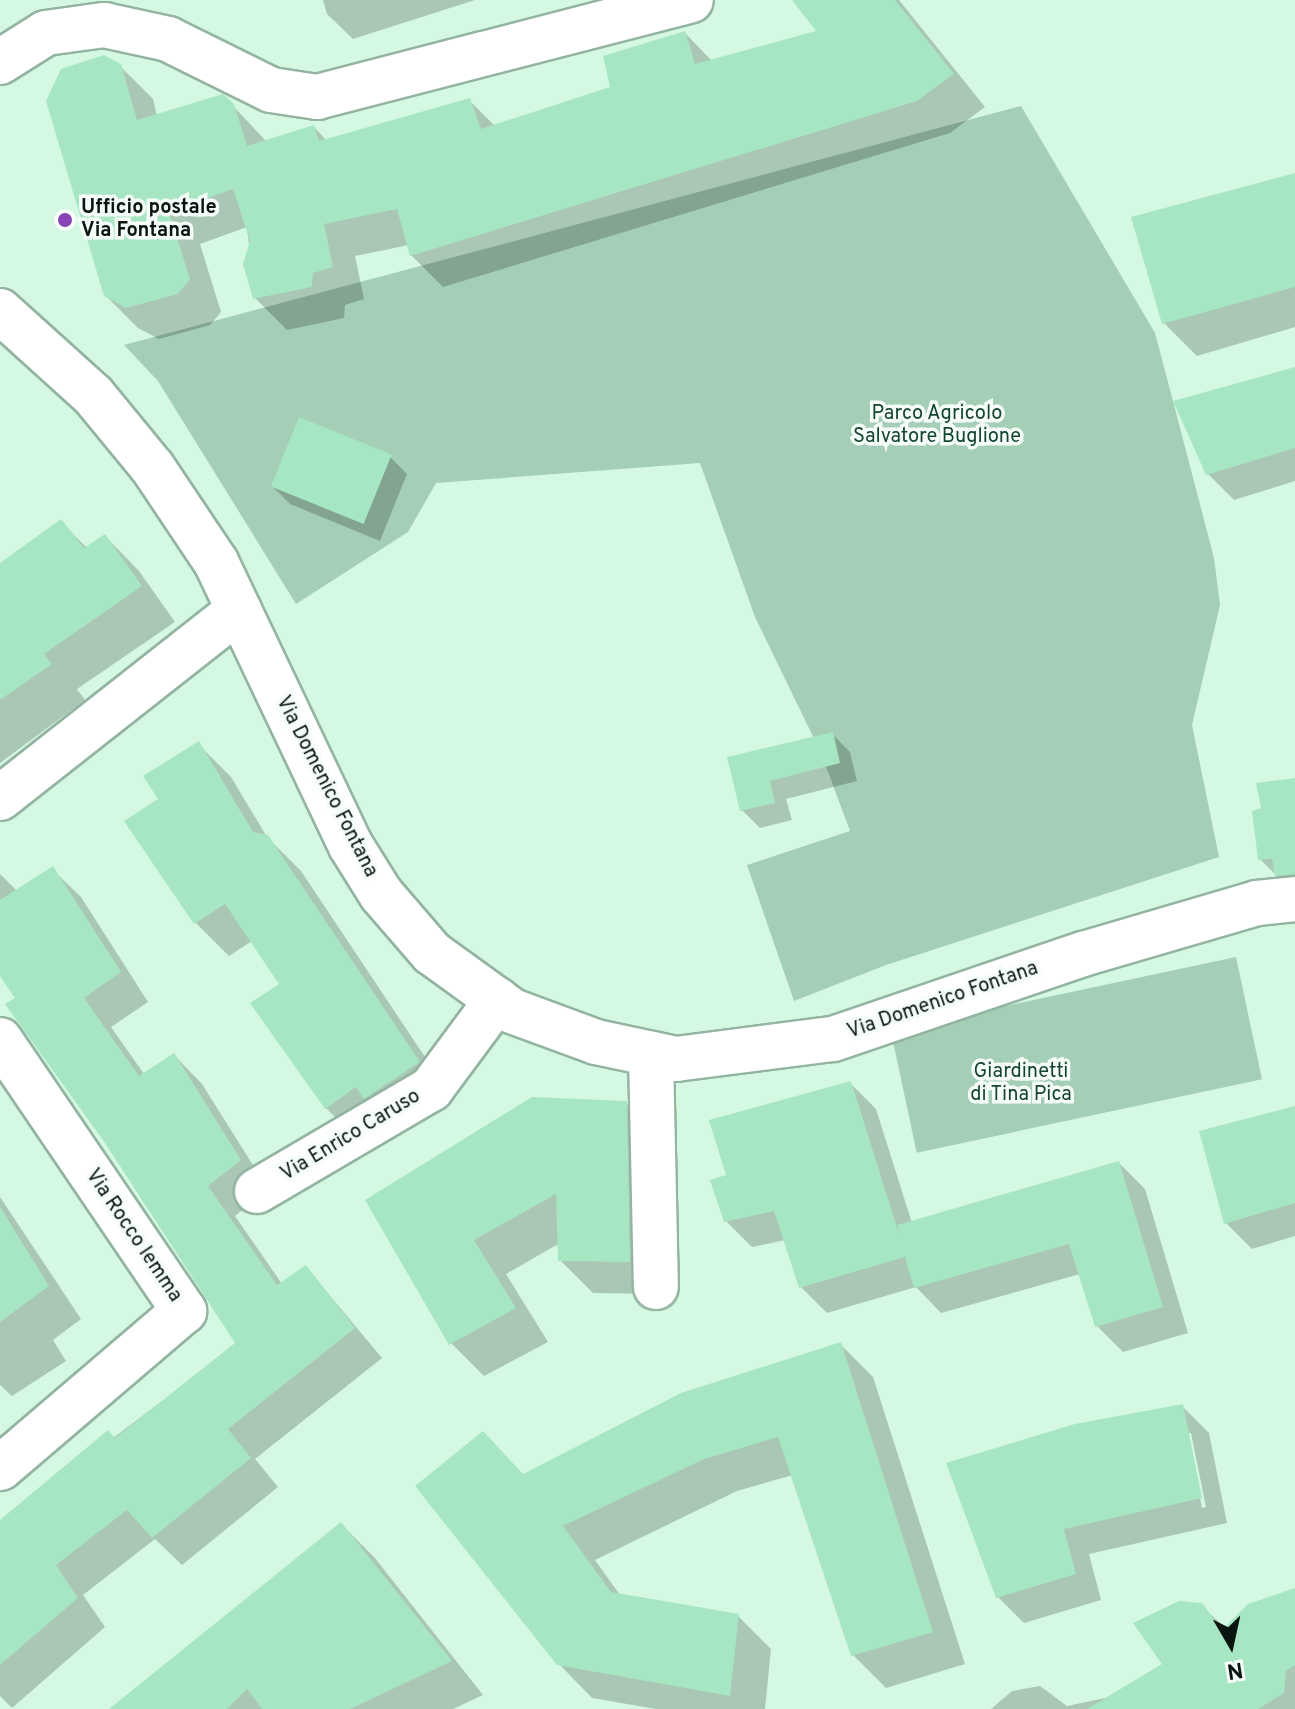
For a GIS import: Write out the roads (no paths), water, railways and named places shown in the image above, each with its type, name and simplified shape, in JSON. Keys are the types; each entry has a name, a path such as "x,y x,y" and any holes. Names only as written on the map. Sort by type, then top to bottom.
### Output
{"street":[{"path":"0,62 46,33 104,25 168,39 271,90 317,97 691,0"},
{"name":"Via Domenico Fontana","path":"0,311 93,395 153,468 216,562 351,846 381,894 432,953 512,1011 596,1042 676,1059 833,1039 1083,954 1257,903 1295,899"},
{"path":"0,798 239,610"},
{"name":"Via Enrico Caruso","path":"257,1191 431,1089 497,1000"},
{"name":"Via Rocco Iemma","path":"0,1040 184,1311 0,1468"},
{"path":"651,1054 656,1287"}],"place":[{"name":"Ufficio postale Via Fontana","path":"65,220"}],"park label":[{"name":"Parco Agricolo Salvatore Buglione","path":"937,426"},
{"name":"Giardinetti di Tina Pica","path":"1021,1084"}]}
